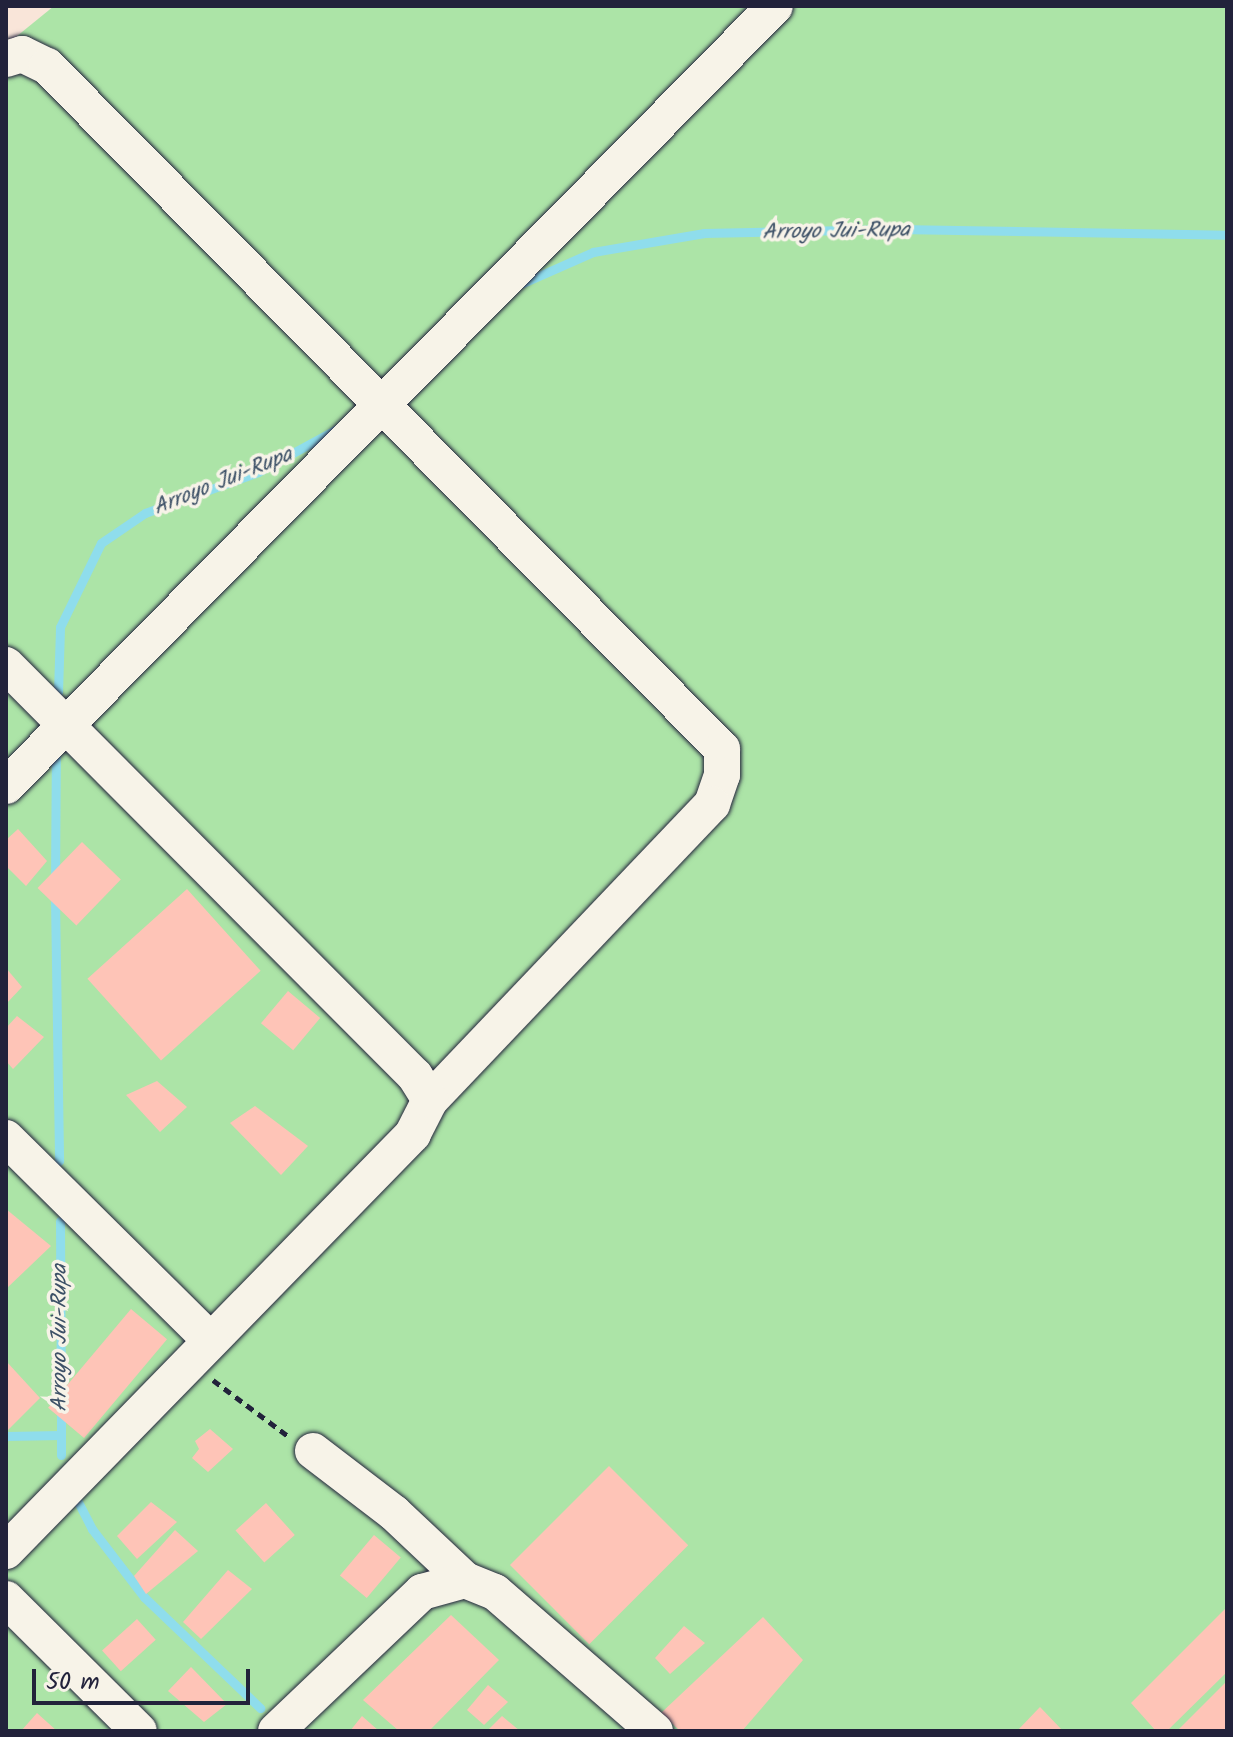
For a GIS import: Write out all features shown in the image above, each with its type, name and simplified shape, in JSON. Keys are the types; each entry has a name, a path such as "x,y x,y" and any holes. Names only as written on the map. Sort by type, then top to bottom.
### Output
{"street":[{"path":"6,786 775,6"},
{"path":"6,59 22,54 47,66 722,749 722,775 712,804 430,1100 413,1134 199,1349 6,1551"},
{"path":"6,665 415,1076 430,1100"},
{"path":"6,1138 199,1349"},
{"path":"313,1451 394,1513 465,1580 495,1592 655,1731"},
{"path":"276,1731 422,1592 465,1580"},
{"path":"6,1599 139,1731"}],"path":[{"path":"199,1349 258,1418 313,1451"}],"green space":[{"path":"54,6 1227,6 1227,1731 6,1731 6,45"}],"building":[{"path":"18,829 47,861 26,886 6,866 6,840"},
{"path":"82,842 121,880 76,926 38,888"},
{"path":"187,889 261,971 161,1060 87,979"},
{"path":"6,968 22,987 6,1004"},
{"path":"288,991 320,1018 293,1050 261,1023"},
{"path":"17,1016 44,1037 13,1069 6,1061 6,1028"},
{"path":"157,1081 187,1107 160,1132 126,1095"},
{"path":"255,1106 308,1146 281,1175 230,1123"},
{"path":"6,1209 51,1246 6,1289"},
{"path":"131,1309 167,1339 84,1438 48,1408"},
{"path":"6,1361 40,1398 6,1432"},
{"path":"210,1429 233,1449 208,1472 192,1458 199,1449 195,1441"},
{"path":"609,1466 688,1545 589,1644 510,1565"},
{"path":"151,1502 177,1522 137,1559 117,1536"},
{"path":"266,1503 295,1535 264,1562 236,1530"},
{"path":"175,1530 198,1551 146,1594 134,1576"},
{"path":"374,1535 401,1557 367,1598 340,1576"},
{"path":"228,1570 252,1589 201,1639 183,1622"},
{"path":"1226,1608 1227,1672 1167,1731 1156,1731 1131,1703"},
{"path":"451,1615 499,1660 429,1731 399,1731 363,1700"},
{"path":"763,1617 803,1660 742,1731 680,1731 661,1713"},
{"path":"137,1619 156,1640 121,1671 102,1650"},
{"path":"684,1626 705,1643 670,1674 655,1658"},
{"path":"191,1667 227,1704 204,1722 168,1691"},
{"path":"1227,1681 1227,1731 1177,1731"},
{"path":"488,1685 508,1702 484,1725 467,1710"},
{"path":"1040,1707 1063,1731 1017,1731"},
{"path":"37,1713 57,1731 21,1731"},
{"path":"362,1716 379,1731 350,1731"},
{"path":"502,1716 520,1731 487,1731"}],"waterway":[{"name":"Arroyo Jui-Rupa","path":"523,283 593,252 704,233 897,229 1227,235"},
{"name":"Arroyo Jui-Rupa","path":"58,692 60,627 101,543 145,513 258,472 335,430"},
{"name":"Arroyo Jui-Rupa","path":"55,882 56,752"},
{"name":"Arroyo Jui-Rupa","path":"55,900 59,1161"},
{"name":"Arroyo Jui-Rupa","path":"60,1221 61,1394"},
{"name":"Arroyo Jui-Rupa","path":"61,1413 61,1455"},
{"path":"6,1436 61,1435"},
{"name":"Arroyo Jui-Rupa","path":"73,1492 92,1529 144,1597 260,1708"}]}
